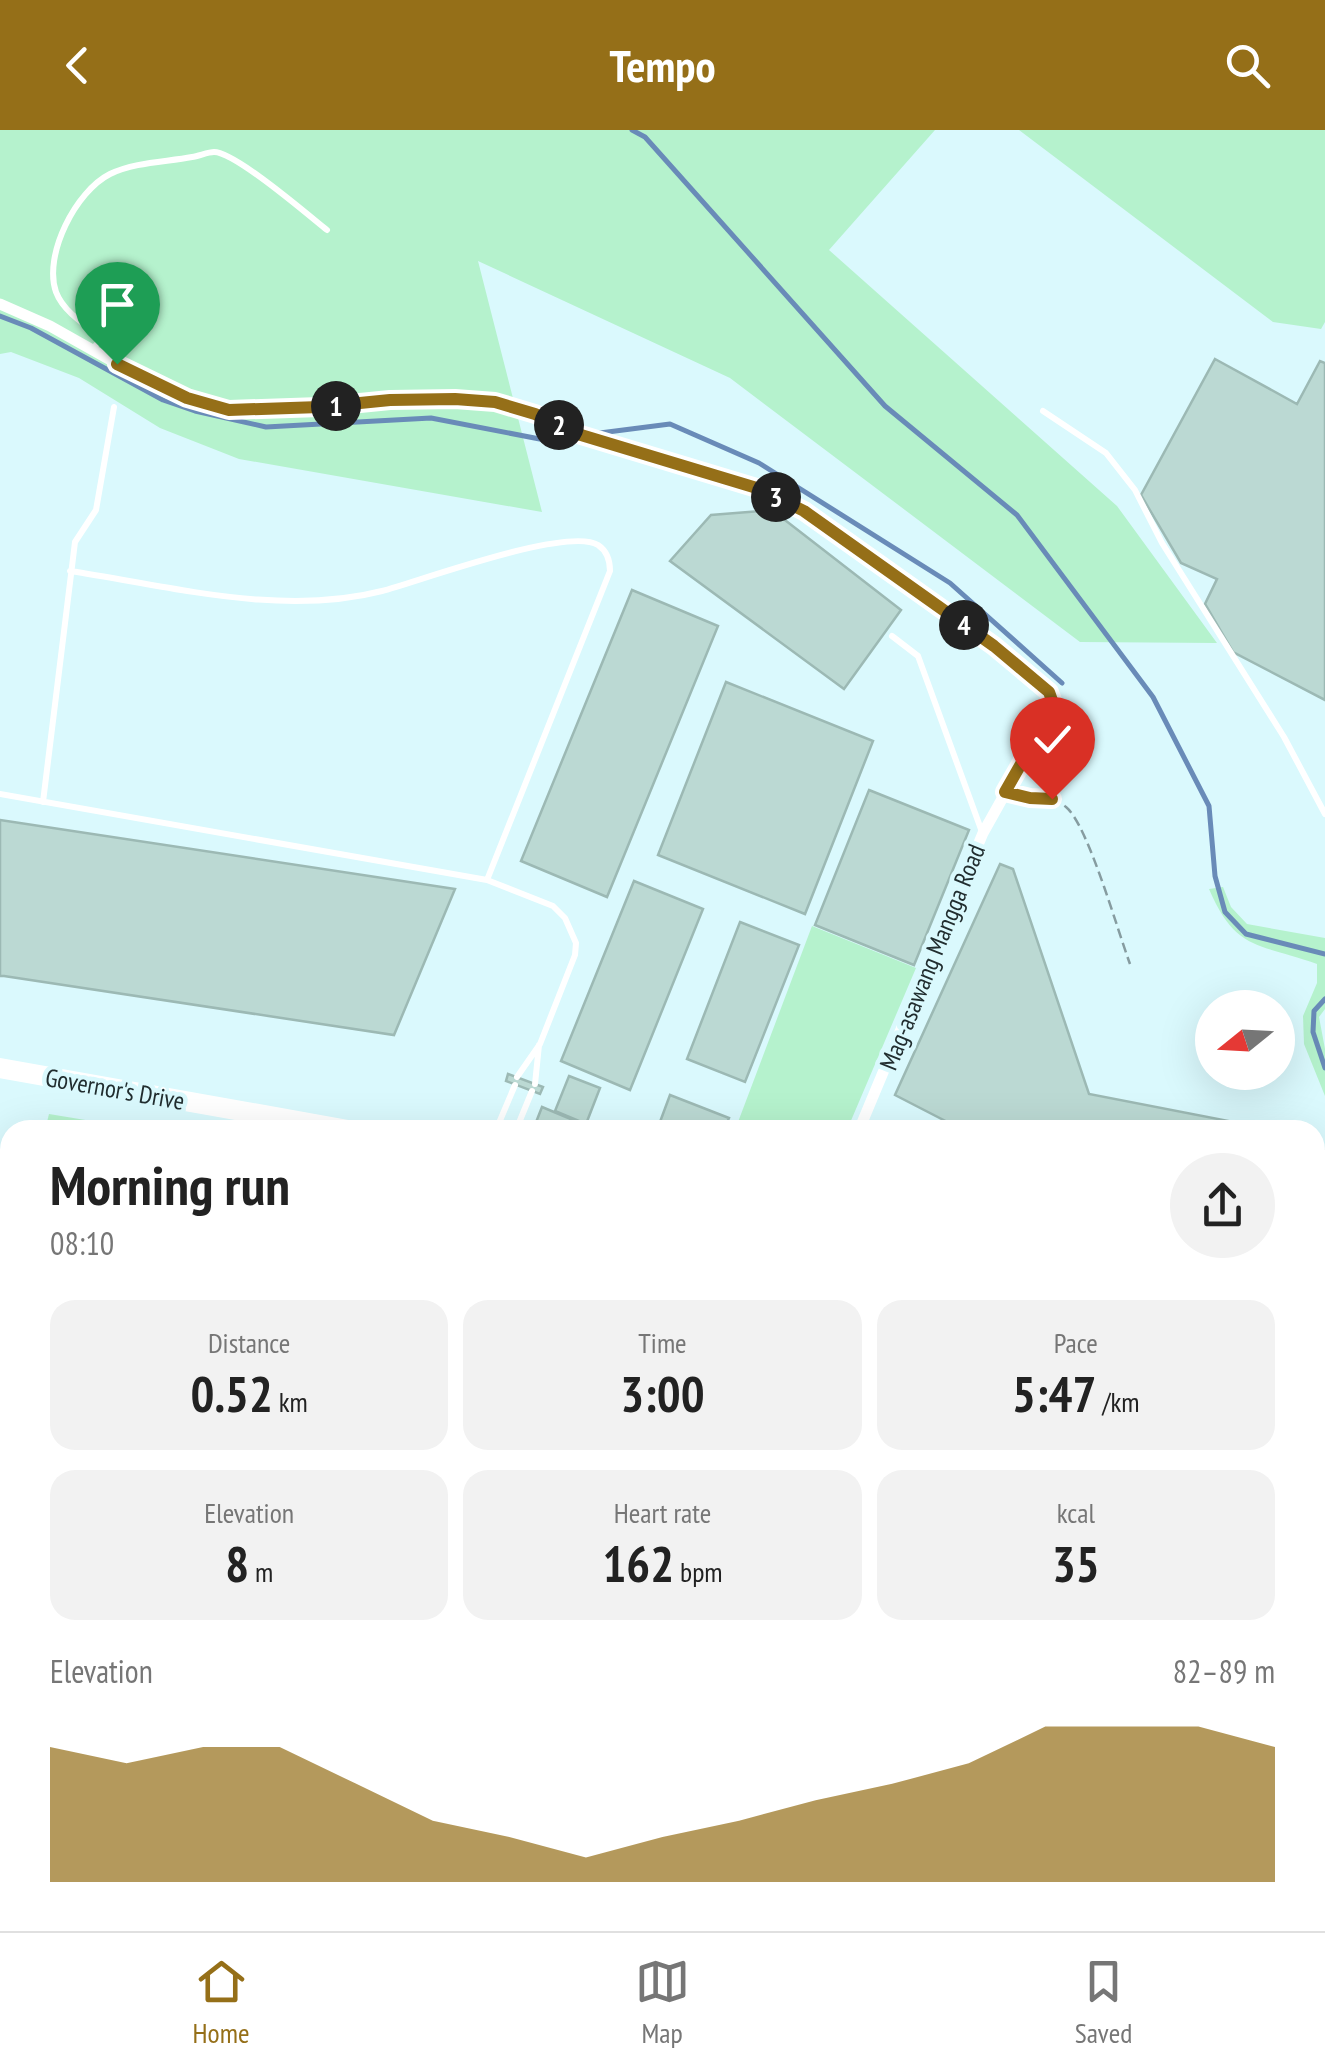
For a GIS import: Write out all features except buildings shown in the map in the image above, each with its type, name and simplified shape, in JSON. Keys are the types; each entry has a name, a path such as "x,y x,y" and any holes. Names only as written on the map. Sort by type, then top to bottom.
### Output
{"highway":[{"name":"Governor's Drive","path":"0,1068 292,1120"}],"street":[{"name":"Mag-asawang Mangga Road","path":"0,304 50,326 153,384 229,410 390,400 495,402 535,414 581,435 760,489 804,511 994,646 1049,692 1054,706 983,833 864,1120"}],"lane":[{"path":"91,350 99,342 98,335 67,309 56,292 54,269 62,232 75,207 108,175 145,164 216,152 235,159 326,230"},
{"path":"43,802 74,542 96,510 114,407"},
{"path":"1043,410 1106,453 1135,490 1162,543 1275,722 1325,814"},
{"path":"70,571 250,598 296,600 373,593 544,545 587,541 598,545 610,558 610,571 487,880"},
{"path":"892,636 918,656 983,833"},
{"path":"0,794 487,880 553,906 565,918 576,943 575,955 540,1044 516,1081 500,1120"},
{"path":"520,1120 534,1088 540,1044"}],"path":[{"path":"1005,792 1052,799 1067,808 1082,830 1130,964"}],"green space":[{"path":"0,130 935,130 829,250 1117,506 1217,643 1080,642 730,378 478,261 542,512 239,459 160,428 79,378 11,352 0,354"},
{"path":"1019,130 1325,130 1325,322 1321,329 1273,322"},
{"path":"1223,887 1231,907 1247,924 1325,938 1325,1009 1319,1017 1325,1049 1325,1096 1304,1044 1303,1016 1317,983 1317,964 1264,948 1240,935 1209,889"},
{"path":"812,926 916,968 851,1120 739,1120"},
{"path":"49,1114 85,1120 48,1120"}],"waterway":[{"path":"632,130 645,137 885,406 1017,515 1153,697 1209,806 1215,876 1225,912 1246,934 1325,954"},
{"path":"0,316 31,328 163,400 266,427 431,418 550,441 576,436"},
{"path":"592,434 670,424 759,463 950,583 1062,683"},
{"path":"1325,999 1314,1011 1313,1032 1325,1068"}],"route":[{"path":"117,364 187,398 229,410 390,400 495,402 535,414 581,435 760,489 804,511 994,646 1049,692 1054,706 1005,792 1052,799"}]}
